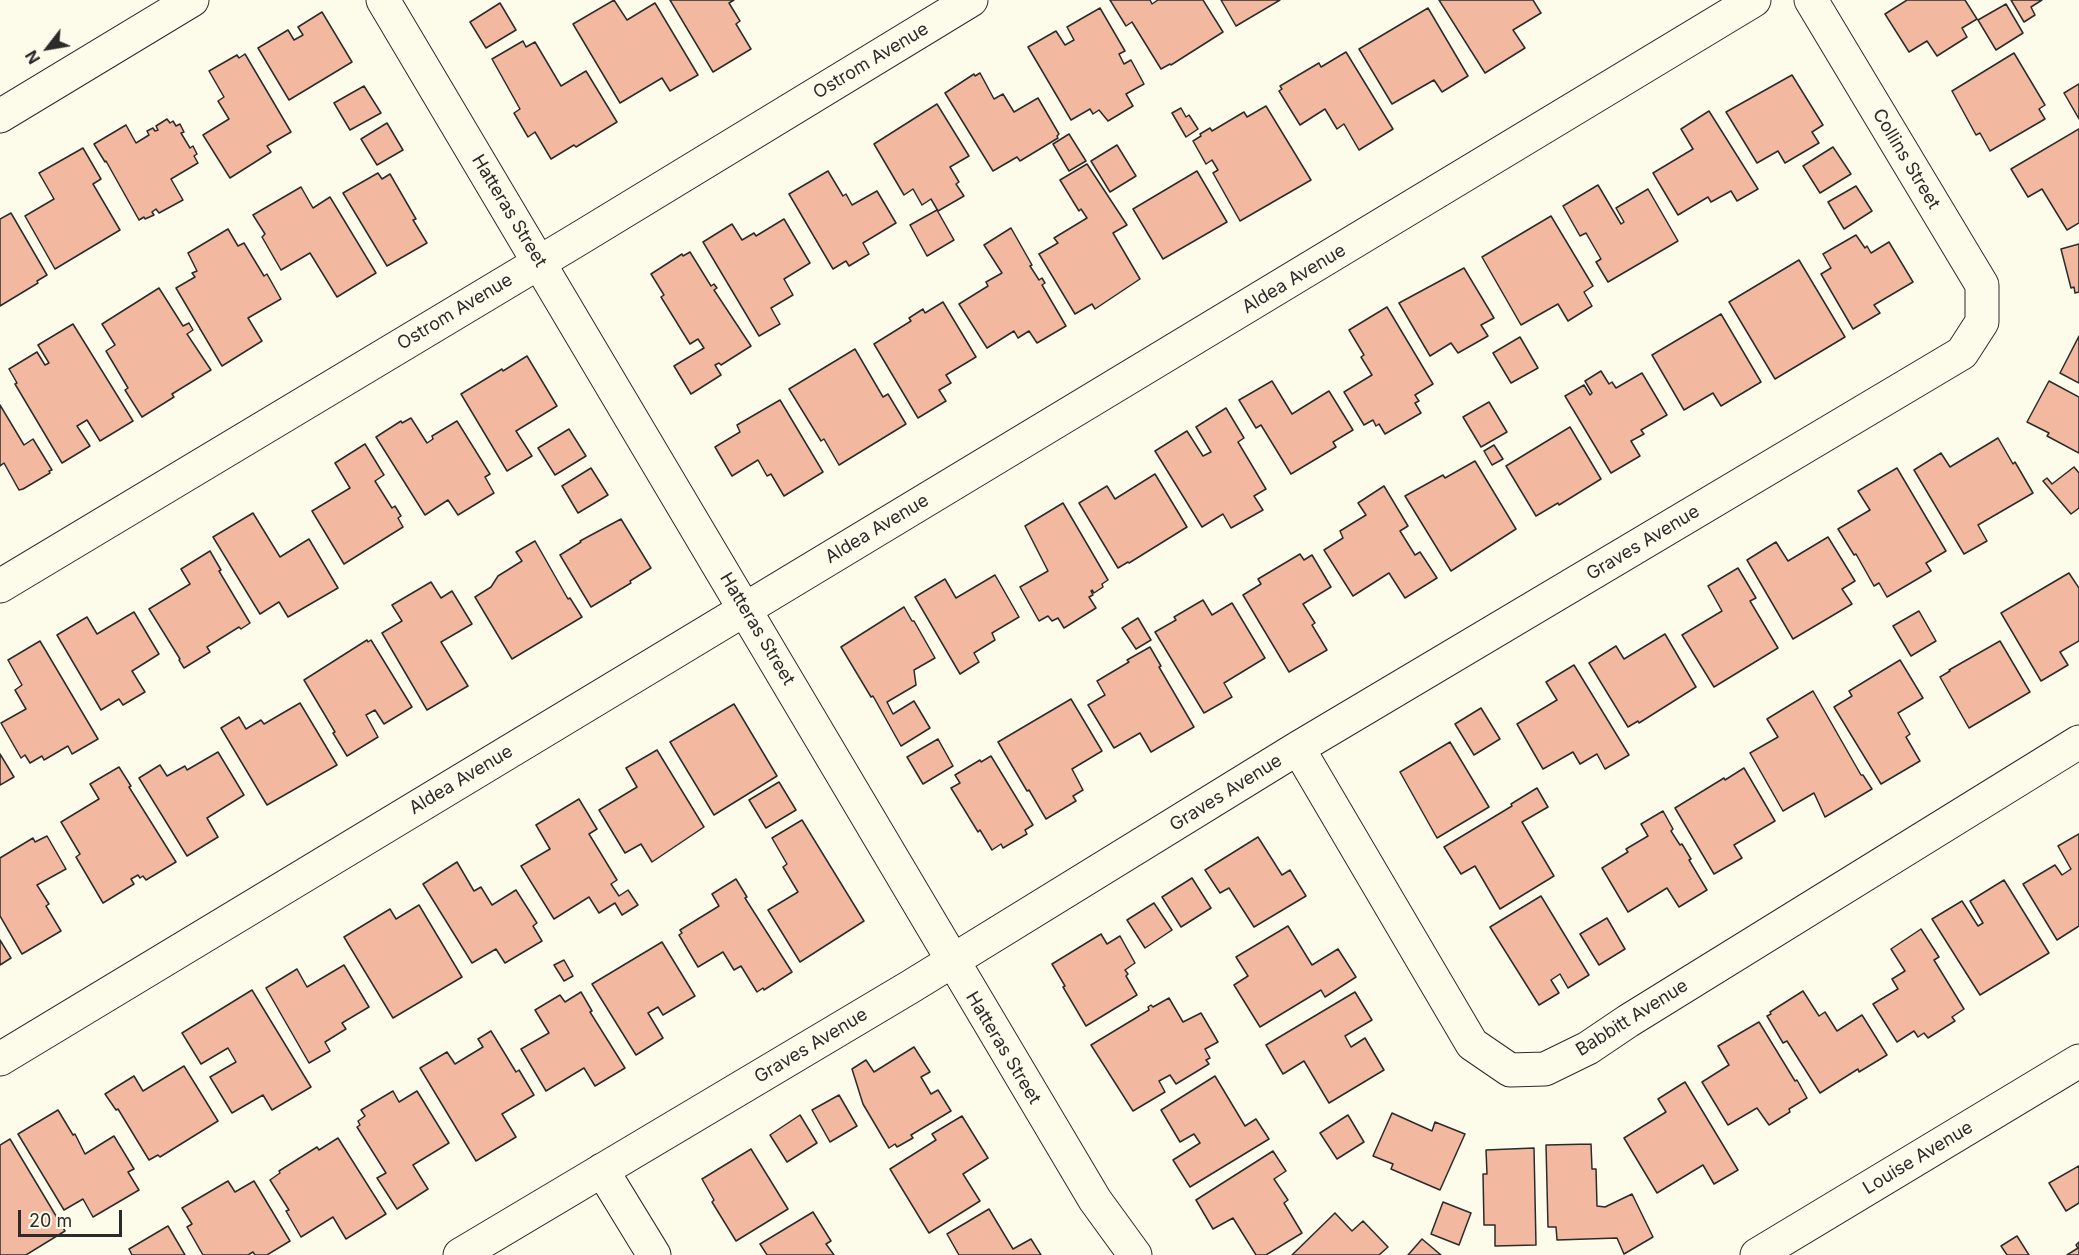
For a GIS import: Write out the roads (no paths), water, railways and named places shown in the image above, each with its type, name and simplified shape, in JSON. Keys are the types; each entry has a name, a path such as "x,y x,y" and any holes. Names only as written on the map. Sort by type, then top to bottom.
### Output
{"street":[{"path":"0,116 192,0"},
{"name":"Hatteras Street","path":"383,0 952,962 1095,1200 1135,1255"},
{"name":"Ostrom Avenue","path":"0,585 971,0"},
{"name":"Aldea Avenue","path":"0,1059 1754,0"},
{"name":"Collins Street","path":"1811,0 1982,285 1982,322"},
{"name":"Graves Avenue","path":"460,1255 952,962 1298,748 1962,353 1982,322"},
{"name":"Babbitt Avenue","path":"1298,748 1472,1044 1510,1070 1545,1069 1588,1048 2079,742"},
{"name":"Louise Avenue","path":"1757,1255 2079,1061"},
{"path":"602,1170 654,1255"}]}
